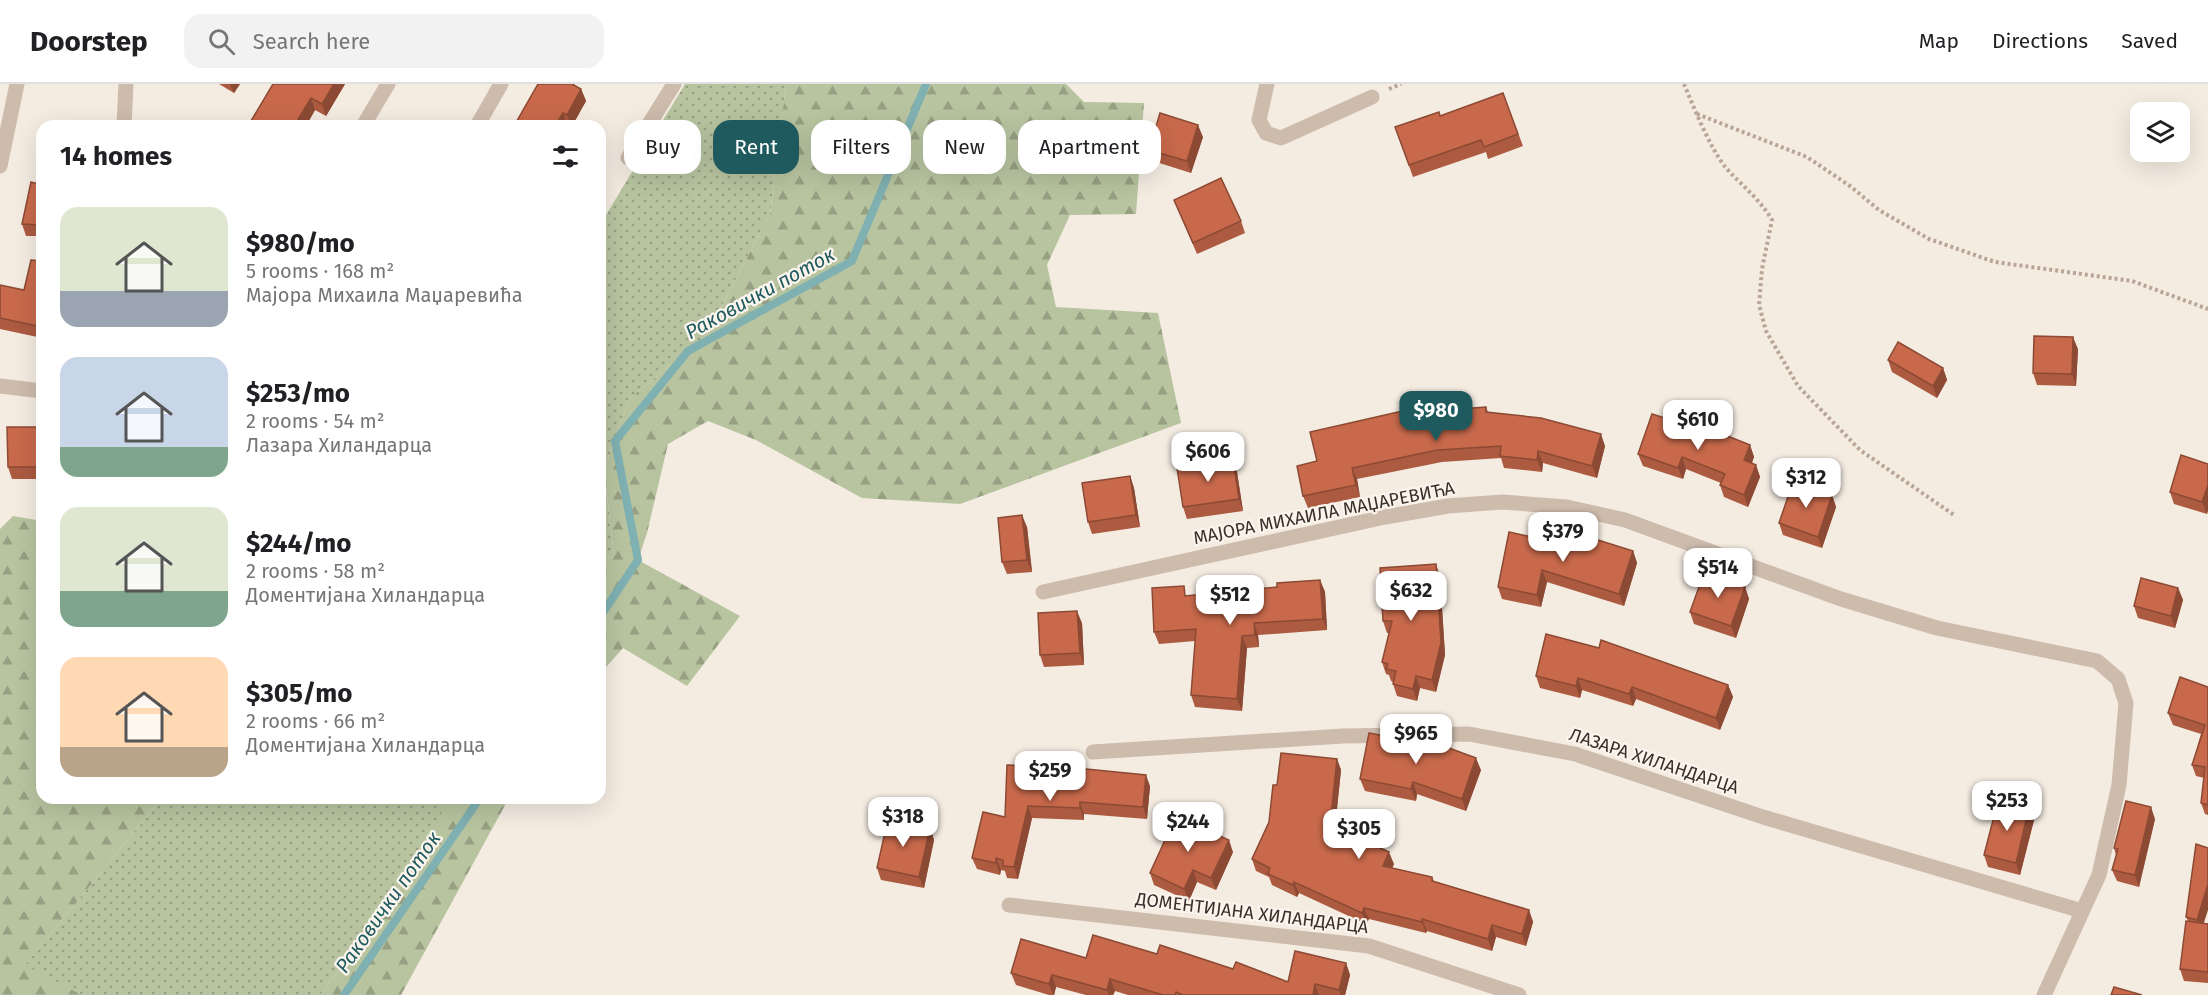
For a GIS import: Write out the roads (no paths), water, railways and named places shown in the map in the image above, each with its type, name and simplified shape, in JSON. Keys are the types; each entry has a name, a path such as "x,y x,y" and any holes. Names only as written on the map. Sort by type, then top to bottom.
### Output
{"street":[{"path":"0,166 17,84"},
{"path":"124,120 126,84"},
{"path":"367,120 388,84"},
{"path":"480,120 501,84"},
{"path":"652,120 674,84"},
{"path":"1267,84 1259,120 1266,133 1281,138 1372,97"},
{"path":"0,386 36,390"},
{"name":"МАЈОРА МИХАИЛА МАЏАРЕВИЋА","path":"1043,592 1385,517 1448,506 1502,502 1567,507 1625,520 1841,599 1936,628 2097,661 2118,679 2126,703 2125,736 2118,785 2099,874 2044,995"},
{"name":"ЛАЗАРА ХИЛАНДАРЦА","path":"1093,752 1343,736 1469,734 1575,754 1763,817 2082,910"},
{"name":"ДОМЕНТИЈАНА ХИЛАНДАРЦА","path":"1009,905 1369,946 1519,995"}],"waterway":[{"name":"Раковички поток","path":"606,608 638,560 615,441 688,351 852,261 926,84"},
{"name":"Раковички поток","path":"344,995 476,804"}]}
